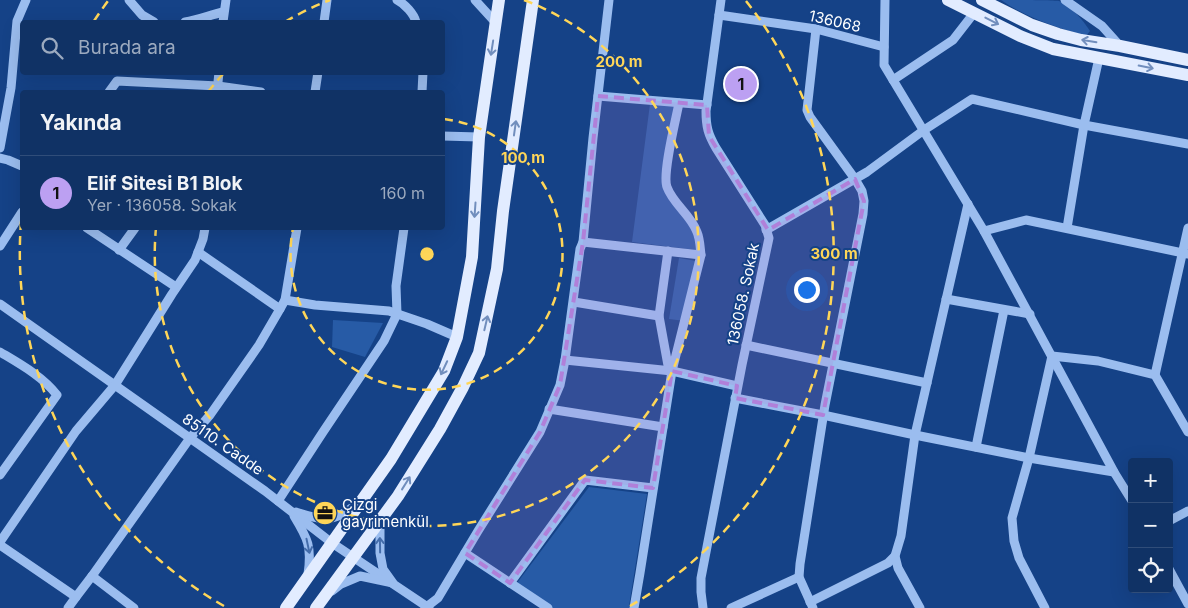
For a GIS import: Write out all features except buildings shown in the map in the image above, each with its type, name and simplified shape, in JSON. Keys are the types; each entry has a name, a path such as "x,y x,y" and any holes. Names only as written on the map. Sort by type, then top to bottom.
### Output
{"main road":[{"path":"286,608 391,459 444,370 457,337 472,257 479,137 499,0"},
{"path":"319,604 398,496 440,430 479,353 497,269 503,211 533,0"},
{"path":"948,0 1020,36 1053,49 1188,75"},
{"path":"982,0 1032,25 1058,34 1188,60"}],"street":[{"path":"0,148 11,88 17,21 26,0"},
{"path":"129,0 142,16 150,20"},
{"path":"223,20 226,0"},
{"path":"324,20 327,0"},
{"path":"397,0 402,2 416,20"},
{"path":"475,0 496,22"},
{"path":"427,607 438,598 540,432 560,386 566,360 580,249 583,242 609,0"},
{"name":"136058. Sokak","path":"703,608 701,578 737,386 769,238 765,225 709,136 706,124 721,0"},
{"path":"884,0 884,65 984,232 1128,495"},
{"path":"1066,0 1102,26 1120,46"},
{"path":"193,20 223,12"},
{"path":"893,80 952,40 974,13"},
{"name":"136068","path":"720,15 816,29 884,47"},
{"path":"816,29 807,110 810,117 855,179 862,191 864,202 824,415 800,564 799,577 812,605 888,563 895,556 901,536 915,435 968,204"},
{"path":"1067,228 1084,125 1099,58"},
{"path":"111,90 117,82 218,90 219,75"},
{"path":"315,90 318,75"},
{"path":"422,90 423,75"},
{"path":"598,96 707,105"},
{"path":"766,230 867,172 924,130 972,99 1084,125 1188,144"},
{"path":"634,608 670,371 701,254 697,230 666,186 667,165 679,103"},
{"path":"445,136 479,137"},
{"path":"0,158 20,165"},
{"path":"0,246 20,215"},
{"path":"984,232 1026,220 1185,253"},
{"path":"1188,228 1185,253 1155,375 1188,432"},
{"path":"90,230 176,287"},
{"path":"119,250 134,230"},
{"path":"76,597 0,543 76,431 115,385 195,260 205,230"},
{"path":"68,608 259,345 285,300 297,230"},
{"path":"278,501 384,342 397,314 396,286 404,230"},
{"path":"583,242 701,254"},
{"path":"668,251 659,316 670,371"},
{"path":"198,252 280,309"},
{"path":"946,299 1030,314"},
{"path":"285,300 314,305 389,312 427,324 457,337"},
{"path":"574,302 659,316"},
{"name":"85110. Cadde","path":"0,304 278,501 332,542 427,607"},
{"path":"976,447 1004,310"},
{"path":"746,345 927,383"},
{"path":"0,352 32,372 58,394 0,475"},
{"path":"1052,356 1098,361 1155,375"},
{"path":"1045,608 1019,558 1014,541 1012,518 1029,458 1052,356"},
{"path":"566,360 670,371 737,386"},
{"path":"735,398 1029,458 1114,472"},
{"path":"549,410 663,427"},
{"path":"510,583 585,480 653,488"},
{"path":"290,510 318,519 335,518 362,500"},
{"path":"290,510 306,535 310,551 308,576"},
{"path":"1173,519 1188,511"},
{"path":"380,521 380,553 383,569 393,583"},
{"path":"465,553 548,608"},
{"path":"895,556 898,568 920,608"},
{"path":"92,576 134,608"},
{"path":"319,604 341,584 360,576 393,583"},
{"path":"1173,576 1188,604"},
{"path":"731,608 799,577"}],"highlighted area":[{"path":"598,96 707,105 709,136 768,230 855,179 864,201 823,415 735,398 737,386 672,371 653,488 585,480 510,583 465,553 540,432 560,385 583,242"}],"shaded area":[{"path":"1001,0 1059,1 1076,14 1090,31 1086,36 1053,26 1020,12"},
{"path":"650,104 675,106 664,189 693,231 696,250 632,242"},
{"path":"679,258 696,261 685,321 669,319"},
{"path":"333,320 383,323 365,357 332,347"},
{"path":"589,487 647,494 630,608 551,608 517,583"}],"place":[{"name":"Elif Sitesi B1 Blok","path":"741,84"},
{"name":"Çizgi gayrimenkül","path":"325,513"}]}
